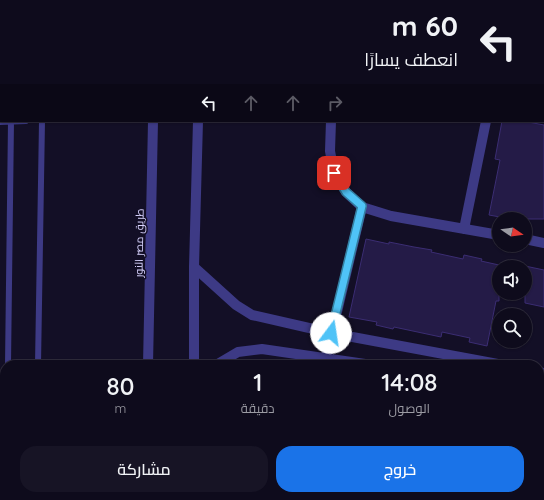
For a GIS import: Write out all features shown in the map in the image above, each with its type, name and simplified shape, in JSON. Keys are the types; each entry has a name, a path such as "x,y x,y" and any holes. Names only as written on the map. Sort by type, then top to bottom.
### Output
{"street":[{"name":"طريق مصر النور","path":"148,360 153,122"},
{"path":"194,360 194,268 198,122"},
{"path":"331,122 330,151 334,173 346,192 362,206 391,216 492,234"},
{"path":"464,229 486,122"},
{"path":"326,358 362,206"},
{"path":"532,240 544,242"},
{"path":"194,268 236,305 252,315 331,333 476,360"},
{"path":"224,360 238,352 262,349 339,360"}],"lane":[{"path":"8,360 11,122"},
{"path":"38,360 42,122"}],"building":[{"path":"502,122 528,122 544,125 544,219 532,219 532,212 492,212 492,216 489,215 500,160 495,159"},
{"path":"366,239 432,250 431,252 463,259 464,255 482,259 481,261 492,263 492,300 499,301 496,301 495,308 492,308 492,321 487,346 469,342 470,338 442,332 441,337 394,327 393,329 376,325 377,322 349,317"},
{"path":"532,267 544,270 544,307 525,303 525,300 532,300"}],"route":[{"path":"331,333 362,206 346,192 334,173"}]}
